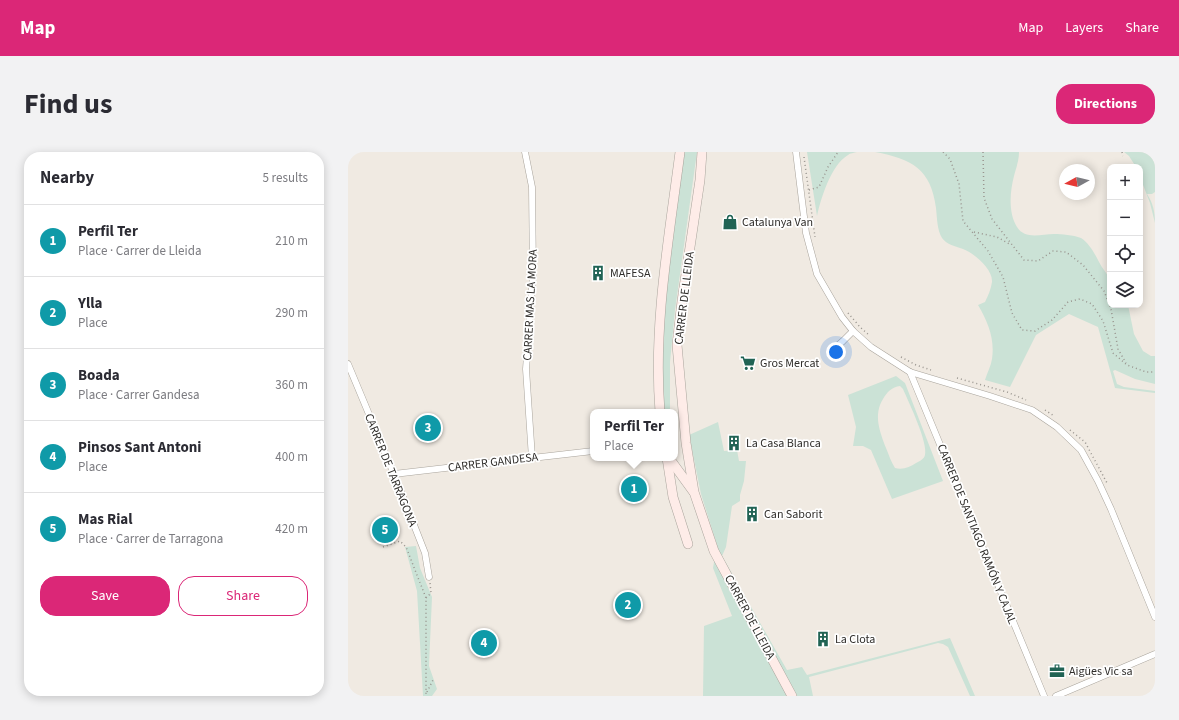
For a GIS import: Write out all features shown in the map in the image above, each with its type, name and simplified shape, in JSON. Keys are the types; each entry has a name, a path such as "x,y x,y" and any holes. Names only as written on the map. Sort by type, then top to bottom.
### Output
{"street":[{"name":"CARRER MAS LA MORA","path":"525,152 532,187 533,274 526,369 532,458"},
{"name":"CARRER DE LLEIDA","path":"660,409 658,372 661,299 680,152"},
{"name":"CARRER DE LLEIDA","path":"702,152 700,180 677,345 686,443 694,492 714,550 792,696"},
{"path":"796,152 806,233 816,274 842,317 853,331 871,347 910,372 1032,410 1057,427 1081,450 1111,509 1155,617"},
{"path":"835,348 853,331"},
{"name":"CARRER DE TARRAGONA","path":"348,364 425,553 429,577"},
{"name":"CARRER DE SANTIAGO RAMÓN Y CAJAL","path":"910,372 1044,696"},
{"name":"CARRER GANDESA","path":"394,474 590,451"},
{"name":"CARRER DE LLEIDA","path":"668,461 673,497 688,544"},
{"name":"CARRER DE LLEIDA","path":"670,461 694,492"},
{"path":"1056,696 1155,654"}],"path":[{"path":"804,152 815,241"},
{"path":"801,192 819,187 828,167 838,152"},
{"path":"943,152 950,159 959,184 963,221 988,251 1003,277 1012,314 1022,330 1035,331 1052,320 1068,302 1080,299 1092,304 1103,320 1113,353 1127,365 1146,372 1155,372"},
{"path":"983,152 984,198 992,219 1024,260 1038,261 1053,251 1066,252 1083,265 1104,290 1111,309 1118,350 1127,365"},
{"path":"1122,152 1123,156"},
{"path":"972,232 997,238 1013,246"},
{"path":"847,311 860,327 870,336"},
{"path":"898,356 934,372"},
{"path":"955,378 1007,392 1026,400"},
{"path":"1043,409 1055,417"},
{"path":"1067,427 1085,442 1096,460 1108,485"},
{"path":"383,546 400,541 406,547 426,598 426,695"},
{"path":"426,598 431,593 432,588 429,577"},
{"path":"426,695 433,680"}],"green space":[{"path":"684,152 697,152 675,310 670,362 670,409 663,409 661,373 666,280"},
{"path":"807,152 857,152 849,154 842,160 832,174 824,191 817,216"},
{"path":"875,152 1019,152 1012,188 1011,202 1012,215 1017,227 1024,234 1029,235 1057,234 1078,237 1084,240 1094,252 1107,274 1107,308 1129,308 1134,334 1143,351 1151,356 1155,356 1155,384 1135,379 1115,370 1113,371 1117,384 1124,387 1155,391 1155,393 1115,388 1098,327 1069,314 1036,335 1010,387 985,380 993,352 992,338 988,324 978,305 985,302 990,290 992,282 989,272 982,262 972,254 949,244 942,238 938,227 936,208 930,184 918,168 899,158"},
{"path":"1124,152 1155,152 1155,192 1152,194 1147,194 1151,201 1155,215 1155,223 1150,203 1143,185 1143,164 1134,164 1129,156"},
{"path":"896,376 905,383 943,481 892,499 871,450 863,446 853,446 856,427 848,395","holes":["900,386 903,389 921,432 924,441 925,455 922,460 911,466 898,469 895,468 886,448 878,424 878,411 888,392"]},
{"path":"718,422 724,451 737,450 739,461 746,461 740,501 732,506 726,547 722,556 787,670 802,667 807,675 950,638 975,696 970,696 948,647 938,643 809,677 813,696 703,696 704,626 732,616 713,568 717,545 701,494 689,435"},
{"path":"416,546 420,568 432,597 429,666 437,689 432,696 423,696 417,591 405,547"}],"place":[{"name":"Catalunya Van","path":"730,222"},
{"name":"MAFESA","path":"598,273"},
{"name":"Gros Mercat","path":"748,363"},
{"name":"Boada","path":"428,428"},
{"name":"La Casa Blanca","path":"734,443"},
{"name":"Perfil Ter","path":"634,489"},
{"name":"Can Saborit","path":"752,514"},
{"name":"Mas Rial","path":"385,530"},
{"name":"Ylla","path":"628,605"},
{"name":"La Clota","path":"823,639"},
{"name":"Pinsos Sant Antoni","path":"484,643"},
{"name":"Aigües Vic sa","path":"1057,671"}]}
